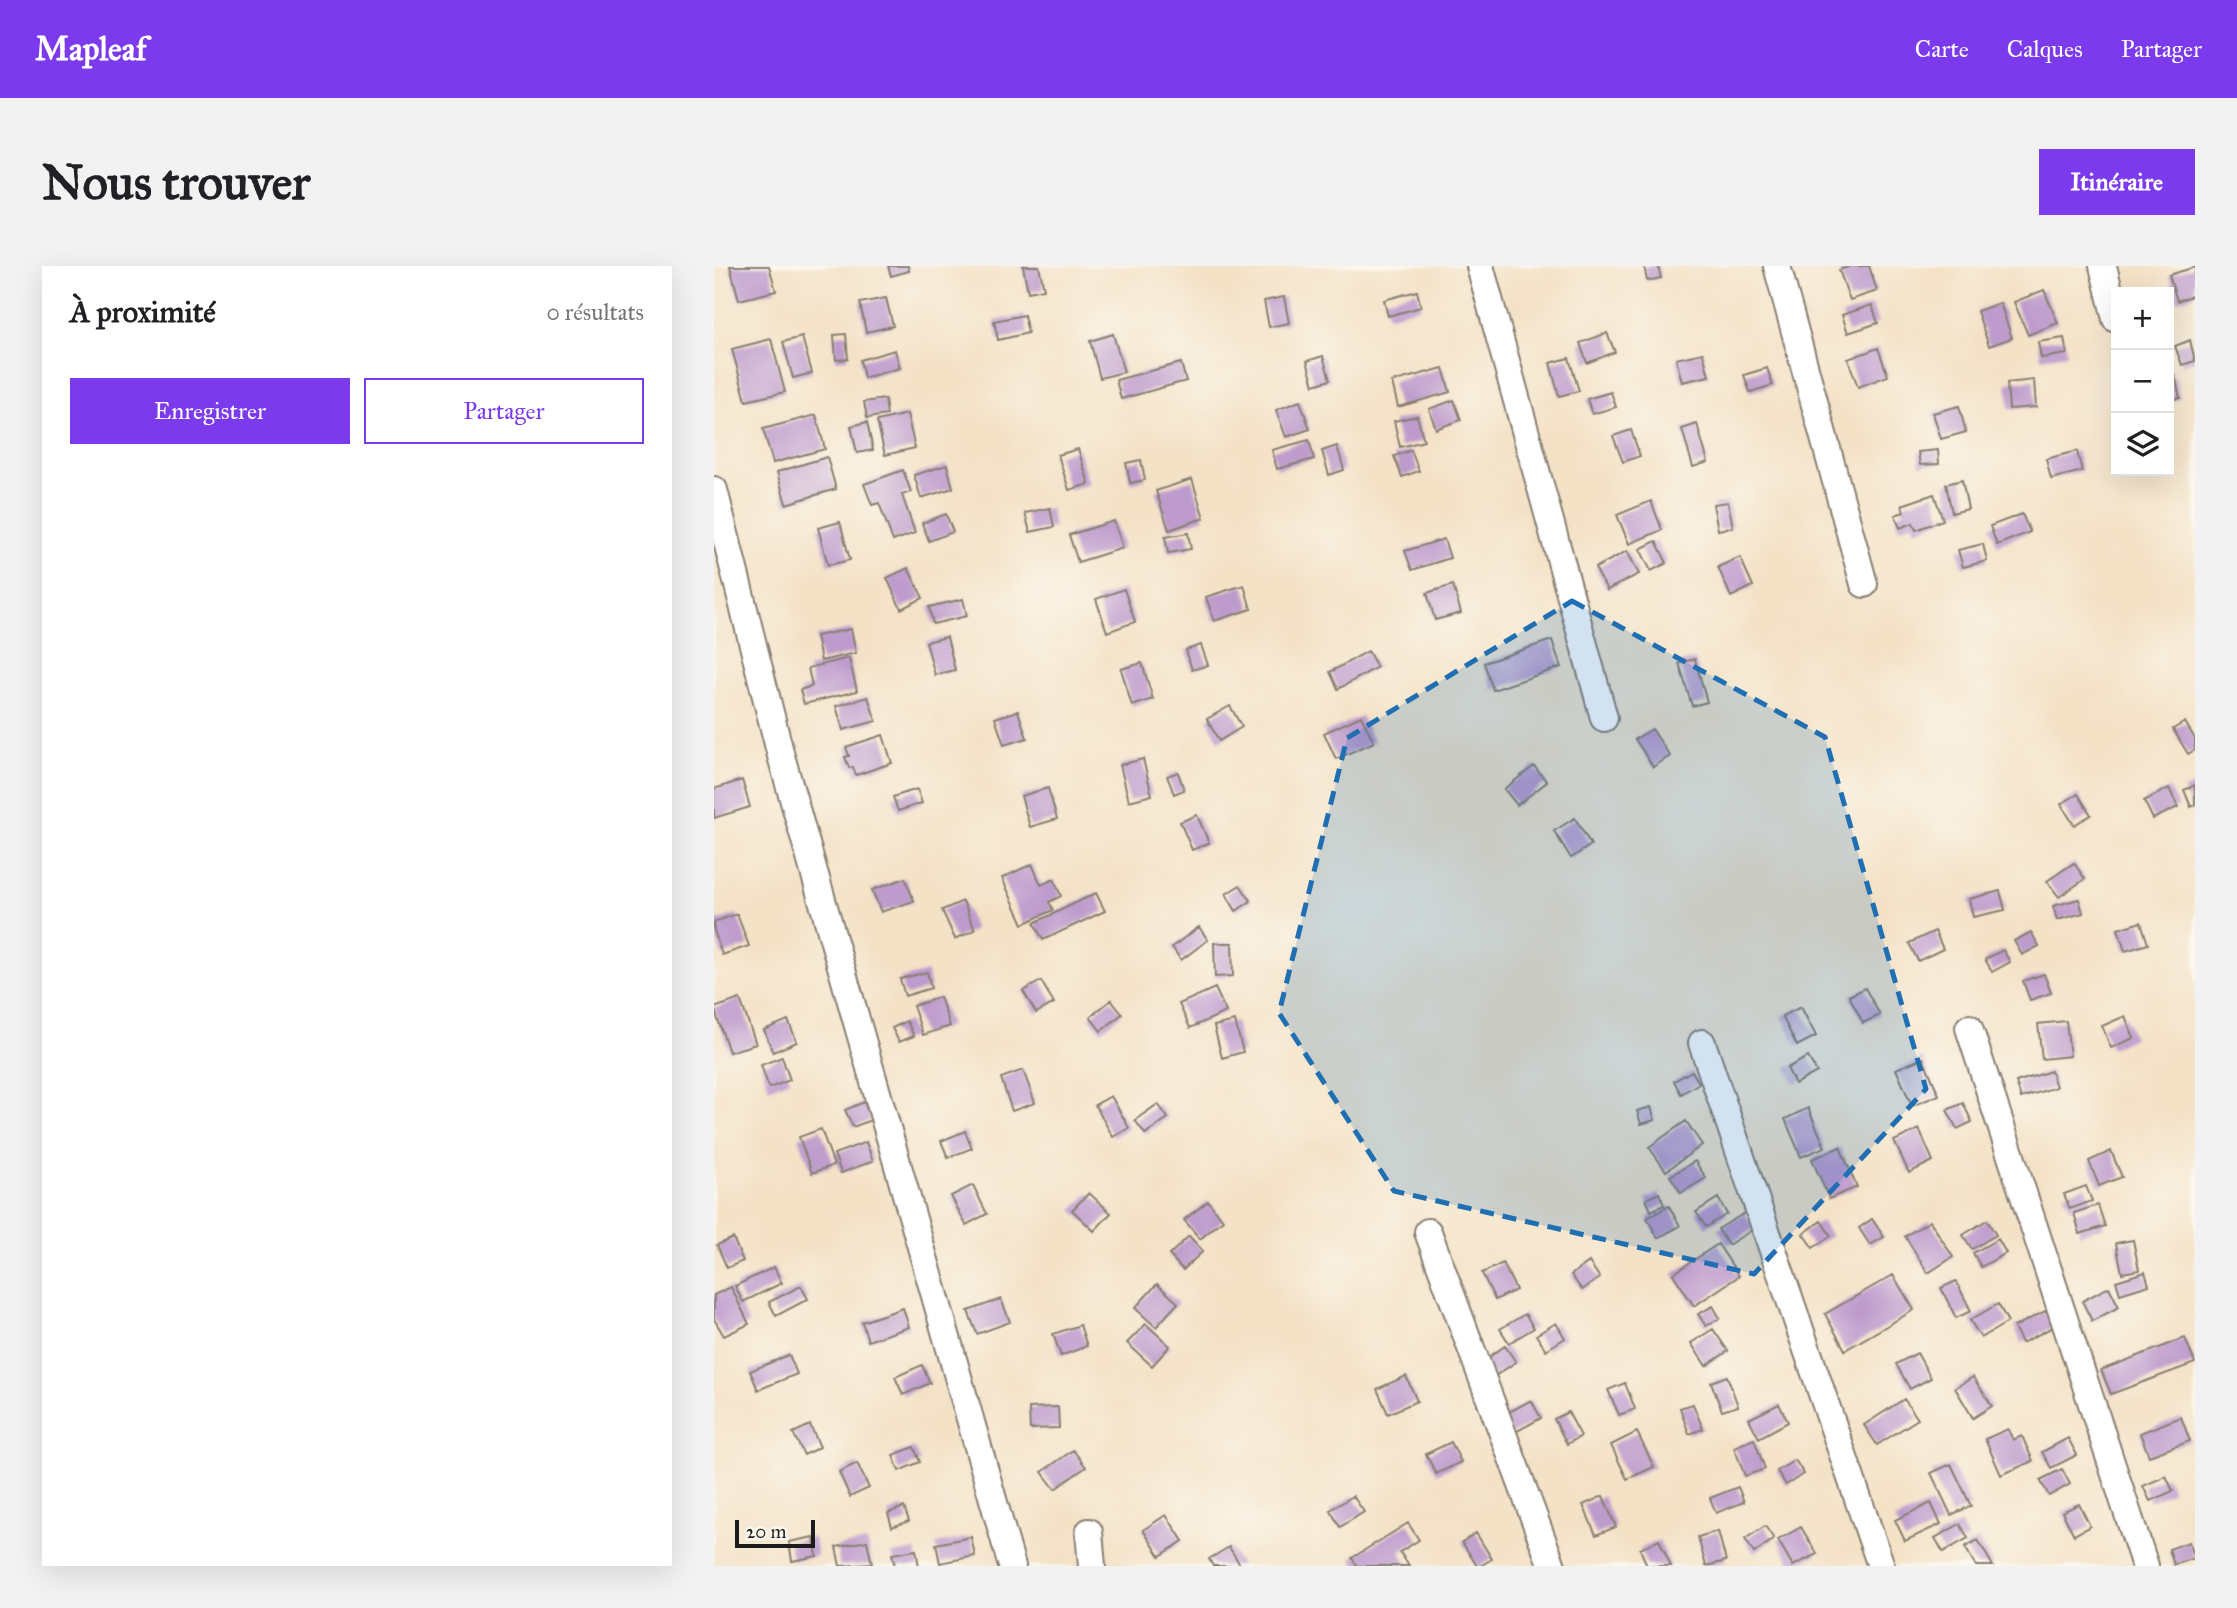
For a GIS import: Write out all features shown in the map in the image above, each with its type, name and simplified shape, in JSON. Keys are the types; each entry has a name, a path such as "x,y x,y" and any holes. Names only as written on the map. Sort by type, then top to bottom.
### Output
{"street":[{"path":"1480,266 1604,718"},
{"path":"1777,266 1864,584"},
{"path":"2103,266 2111,299"},
{"path":"714,490 781,756 1012,1566"},
{"path":"1969,1028 2145,1566"},
{"path":"1702,1043 1881,1566"},
{"path":"1428,1232 1552,1566"},
{"path":"1089,1532 1093,1566"}],"highlighted area":[{"path":"1572,601 1825,737 1926,1089 1754,1274 1394,1191 1279,1013 1347,738"}],"building":[{"path":"730,266 769,266 776,291 739,300"},
{"path":"888,266 908,266 909,271 891,276"},
{"path":"1023,266 1039,266 1044,289 1028,292"},
{"path":"1644,266 1658,266 1661,278 1647,281"},
{"path":"1851,266 1869,266 1877,291 1850,300 1839,270"},
{"path":"2195,267 2195,295 2177,301 2169,275"},
{"path":"2044,290 2058,323 2028,335 2014,302"},
{"path":"1417,291 1421,307 1388,316 1384,300"},
{"path":"1284,297 1289,323 1269,327 1264,301"},
{"path":"886,298 893,326 866,332 860,303"},
{"path":"2000,303 2012,338 1989,346 1977,311"},
{"path":"1872,305 1878,323 1848,333 1842,315"},
{"path":"1024,315 1028,333 998,340 994,321"},
{"path":"1607,333 1615,352 1587,363 1580,343"},
{"path":"846,334 848,359 836,360 834,335"},
{"path":"1113,334 1124,372 1100,378 1090,341"},
{"path":"802,337 812,373 793,378 783,342"},
{"path":"2064,338 2067,354 2041,358 2038,342"},
{"path":"771,339 785,392 746,401 732,349"},
{"path":"2190,340 2195,361 2182,365 2175,346"},
{"path":"1878,348 1888,376 1858,387 1848,359"},
{"path":"895,350 900,368 864,378 860,360"},
{"path":"1703,353 1709,376 1682,382 1676,359"},
{"path":"1323,356 1330,380 1314,385 1307,361"},
{"path":"1569,358 1579,391 1559,396 1550,363"},
{"path":"1181,363 1186,381 1121,399 1116,380"},
{"path":"1443,368 1450,392 1398,407 1392,382"},
{"path":"1767,368 1773,385 1750,392 1744,375"},
{"path":"2174,376 2180,398 2174,399"},
{"path":"2034,380 2036,407 2009,409 2007,383"},
{"path":"1611,392 1616,407 1592,414 1587,399"},
{"path":"885,399 887,415 867,418 864,402"},
{"path":"1454,400 1461,420 1436,429 1429,409"},
{"path":"1300,401 1310,429 1286,437 1276,410"},
{"path":"1959,406 1966,432 1941,439 1933,413"},
{"path":"907,414 915,448 885,455 877,421"},
{"path":"816,415 825,449 773,463 763,429"},
{"path":"1417,416 1424,441 1400,447 1394,421"},
{"path":"867,422 873,450 857,453 851,426"},
{"path":"1697,424 1708,462 1693,467 1682,429"},
{"path":"1631,430 1640,456 1623,462 1613,436"},
{"path":"1309,440 1314,459 1277,469 1272,450"},
{"path":"1337,446 1344,470 1329,475 1322,451"},
{"path":"1078,449 1089,484 1069,490 1058,455"},
{"path":"1411,450 1419,471 1402,477 1394,456"},
{"path":"1938,450 1939,464 1920,465 1918,452"},
{"path":"2077,451 2082,471 2051,479 2046,459"},
{"path":"827,457 836,489 786,504 777,472"},
{"path":"1141,460 1145,480 1130,483 1126,463"},
{"path":"947,465 953,488 921,498 914,475"},
{"path":"903,470 911,492 902,495 915,533 893,541 879,503 872,505 864,484"},
{"path":"1192,479 1204,518 1169,530 1156,491"},
{"path":"1962,480 1968,509 1952,513 1946,484"},
{"path":"1934,494 1943,520 1916,530 1913,523 1900,528 1895,515 1904,512 1902,505"},
{"path":"1651,501 1662,530 1629,544 1617,515"},
{"path":"1728,502 1733,527 1718,530 1713,504"},
{"path":"1050,508 1054,527 1030,532 1025,513"},
{"path":"946,514 953,532 929,541 922,523"},
{"path":"2022,514 2030,532 1997,545 1990,526"},
{"path":"1114,521 1123,548 1078,562 1069,535"},
{"path":"840,522 850,560 828,565 818,528"},
{"path":"1188,533 1191,549 1168,553 1165,537"},
{"path":"1444,539 1450,558 1412,570 1405,551"},
{"path":"1656,541 1667,563 1651,571 1640,549"},
{"path":"1983,544 1987,561 1963,567 1958,550"},
{"path":"1627,551 1639,574 1607,590 1595,568"},
{"path":"1740,557 1753,586 1731,597 1718,567"},
{"path":"908,568 923,598 901,609 887,578"},
{"path":"1244,585 1251,609 1214,621 1206,597"},
{"path":"1453,585 1461,613 1435,620 1427,593"},
{"path":"1124,589 1135,622 1107,632 1096,599"},
{"path":"963,599 967,616 933,624 929,607"},
{"path":"851,629 856,653 821,661 816,636"},
{"path":"947,637 955,670 935,675 926,642"},
{"path":"1552,640 1561,667 1493,690 1484,663"},
{"path":"1201,645 1208,665 1192,670 1186,650"},
{"path":"1368,651 1377,667 1338,689 1330,672"},
{"path":"849,658 857,691 804,704 800,690 812,686 808,668"},
{"path":"1695,659 1707,702 1692,706 1679,663"},
{"path":"1142,663 1153,699 1132,706 1121,669"},
{"path":"868,697 876,721 843,730 836,706"},
{"path":"1230,706 1242,727 1219,741 1207,719"},
{"path":"1018,711 1027,738 1004,745 995,718"},
{"path":"1361,716 1374,742 1336,759 1324,733"},
{"path":"2185,722 2195,739 2195,750 2188,754 2173,729"},
{"path":"1652,729 1670,756 1653,767 1635,739"},
{"path":"883,735 892,763 856,775 853,767 849,768 845,757 849,756 846,747"},
{"path":"1143,759 1152,795 1129,801 1120,765"},
{"path":"1534,766 1547,782 1517,805 1504,789"},
{"path":"1178,772 1184,790 1174,794 1167,776"},
{"path":"742,780 750,807 714,818 714,789"},
{"path":"2195,785 2195,805 2191,807 2184,790"},
{"path":"1048,788 1057,819 1030,827 1021,796"},
{"path":"2169,788 2178,807 2153,819 2144,801"},
{"path":"917,789 922,803 898,811 893,797"},
{"path":"2078,794 2091,815 2074,825 2061,804"},
{"path":"1197,815 1209,843 1192,850 1180,822"},
{"path":"1575,818 1591,845 1571,858 1554,831"},
{"path":"2074,863 2085,879 2059,897 2047,881"},
{"path":"1032,864 1041,885 1054,879 1061,896 1049,902 1053,910 1023,924 1002,878"},
{"path":"905,878 914,901 881,912 872,890"},
{"path":"1240,885 1251,901 1236,911 1226,894"},
{"path":"2000,891 2005,910 1973,917 1969,899"},
{"path":"1096,893 1105,911 1043,940 1034,923"},
{"path":"2079,899 2083,913 2057,920 2053,906"},
{"path":"963,901 975,930 955,939 942,910"},
{"path":"737,914 749,946 722,955 714,922"},
{"path":"2141,922 2148,944 2125,951 2118,929"},
{"path":"1199,927 1208,940 1181,960 1172,947"},
{"path":"1935,931 1943,949 1918,961 1909,943"},
{"path":"2031,932 2039,946 2022,955 2014,941"},
{"path":"1214,943 1232,943 1233,976 1215,977"},
{"path":"2003,950 2010,962 1992,972 1985,959"},
{"path":"927,972 931,988 905,996 900,979"},
{"path":"2044,974 2051,993 2030,1000 2023,981"},
{"path":"1041,981 1054,1003 1036,1013 1023,991"},
{"path":"1215,988 1226,1012 1190,1028 1179,1004"},
{"path":"1865,988 1880,1015 1863,1023 1849,996"},
{"path":"940,997 950,1026 923,1035 913,1006"},
{"path":"740,999 756,1044 729,1052 714,1008"},
{"path":"1111,1000 1122,1014 1101,1031 1090,1017"},
{"path":"1801,1007 1816,1036 1797,1046 1782,1016"},
{"path":"2125,1016 2134,1038 2111,1048 2102,1026"},
{"path":"788,1020 797,1042 773,1052 764,1030"},
{"path":"907,1021 914,1036 899,1042 892,1028"},
{"path":"1235,1021 1243,1052 1222,1058 1214,1026"},
{"path":"2066,1021 2070,1056 2042,1059 2038,1024"},
{"path":"782,1057 790,1080 769,1088 761,1065"},
{"path":"1808,1057 1817,1072 1795,1084 1787,1068"},
{"path":"1923,1058 1939,1095 1912,1106 1896,1069"},
{"path":"1023,1070 1035,1103 1012,1111 1001,1078"},
{"path":"1692,1071 1699,1083 1681,1094 1674,1081"},
{"path":"2051,1071 2056,1087 2021,1098 2016,1082"},
{"path":"1111,1096 1129,1128 1113,1137 1095,1105"},
{"path":"864,1102 871,1120 853,1127 845,1110"},
{"path":"1963,1103 1972,1122 1957,1129 1947,1110"},
{"path":"1158,1104 1168,1118 1145,1134 1135,1120"},
{"path":"1651,1107 1655,1120 1641,1124 1637,1111"},
{"path":"1808,1108 1825,1147 1801,1157 1785,1119"},
{"path":"1686,1121 1702,1145 1666,1171 1649,1147"},
{"path":"821,1129 834,1165 812,1173 799,1137"},
{"path":"1919,1129 1933,1161 1909,1173 1894,1141"},
{"path":"965,1131 972,1148 948,1158 941,1141"},
{"path":"866,1142 873,1161 841,1173 834,1154"},
{"path":"1840,1147 1857,1187 1829,1199 1812,1159"},
{"path":"2111,1151 2122,1177 2099,1186 2089,1161"},
{"path":"1695,1161 1706,1178 1681,1193 1670,1176"},
{"path":"973,1185 987,1214 966,1225 951,1196"},
{"path":"2086,1186 2092,1201 2070,1209 2064,1194"},
{"path":"1089,1193 1111,1213 1094,1231 1072,1210"},
{"path":"1659,1193 1664,1205 1651,1211 1646,1199"},
{"path":"1718,1198 1727,1214 1706,1227 1696,1212"},
{"path":"1208,1201 1223,1220 1200,1239 1184,1220"},
{"path":"2098,1205 2105,1226 2080,1234 2074,1213"},
{"path":"1669,1206 1680,1226 1658,1238 1647,1218"},
{"path":"1745,1213 1754,1229 1728,1245 1718,1229"},
{"path":"1872,1219 1884,1237 1870,1245 1859,1228"},
{"path":"1987,1220 1996,1235 1972,1249 1963,1235"},
{"path":"1821,1221 1831,1236 1813,1248 1803,1234"},
{"path":"1930,1221 1953,1257 1928,1273 1905,1236"},
{"path":"1189,1236 1203,1251 1183,1270 1169,1255"},
{"path":"733,1238 743,1261 727,1268 717,1245"},
{"path":"1998,1239 2006,1253 1981,1267 1973,1253"},
{"path":"2133,1240 2139,1270 2122,1273 2116,1243"},
{"path":"1718,1244 1739,1276 1694,1306 1673,1274"},
{"path":"1589,1262 1600,1278 1582,1290 1571,1275"},
{"path":"1503,1263 1516,1290 1495,1300 1482,1273"},
{"path":"774,1267 782,1283 743,1302 735,1286"},
{"path":"2145,1272 2149,1285 2120,1294 2116,1281"},
{"path":"1893,1275 1914,1310 1845,1350 1825,1314"},
{"path":"1956,1281 1971,1311 1956,1318 1941,1288"},
{"path":"1157,1284 1178,1303 1156,1327 1135,1308"},
{"path":"801,1286 808,1299 776,1316 769,1302"},
{"path":"731,1287 749,1324 724,1336 714,1319 714,1295"},
{"path":"2109,1287 2119,1307 2092,1321 2082,1301"},
{"path":"1001,1299 1010,1322 977,1334 968,1311"},
{"path":"1998,1304 2008,1322 1981,1338 1970,1320"},
{"path":"1713,1306 1720,1318 1706,1326 1698,1314"},
{"path":"903,1308 909,1327 868,1341 862,1322"},
{"path":"2047,1310 2055,1326 2022,1343 2014,1327"},
{"path":"1525,1314 1534,1328 1509,1343 1500,1329"},
{"path":"1556,1323 1565,1338 1546,1350 1536,1335"},
{"path":"1146,1324 1170,1346 1152,1366 1127,1343"},
{"path":"1080,1325 1087,1346 1061,1356 1053,1334"},
{"path":"1713,1329 1728,1351 1706,1366 1691,1343"},
{"path":"2185,1338 2195,1363 2111,1394 2101,1370"},
{"path":"1505,1346 1516,1362 1493,1377 1483,1361"},
{"path":"1917,1353 1931,1378 1910,1389 1896,1364"},
{"path":"789,1355 797,1374 758,1390 750,1371"},
{"path":"922,1365 930,1383 903,1395 895,1377"},
{"path":"1406,1376 1417,1401 1388,1414 1377,1389"},
{"path":"1727,1376 1738,1406 1722,1411 1711,1382"},
{"path":"1973,1377 1992,1406 1973,1418 1955,1388"},
{"path":"1625,1383 1635,1409 1619,1415 1608,1390"},
{"path":"1904,1399 1918,1419 1877,1445 1864,1425"},
{"path":"1531,1400 1541,1418 1512,1434 1502,1416"},
{"path":"1693,1404 1703,1429 1689,1434 1680,1408"},
{"path":"1779,1404 1788,1422 1759,1438 1749,1419"},
{"path":"1058,1407 1059,1428 1030,1429 1029,1408"},
{"path":"1568,1412 1581,1436 1567,1444 1554,1419"},
{"path":"2181,1417 2190,1441 2149,1456 2140,1433"},
{"path":"810,1425 820,1447 804,1455 793,1433"},
{"path":"2008,1429 2013,1440 2022,1436 2033,1461 2001,1475 1985,1439"},
{"path":"1637,1432 1654,1467 1627,1479 1611,1445"},
{"path":"2068,1438 2077,1455 2051,1468 2042,1452"},
{"path":"1754,1439 1765,1469 1745,1476 1734,1447"},
{"path":"1451,1442 1461,1462 1436,1474 1426,1454"},
{"path":"914,1447 920,1462 899,1471 893,1455"},
{"path":"1073,1450 1086,1467 1055,1489 1042,1472"},
{"path":"1795,1460 1804,1474 1786,1485 1777,1471"},
{"path":"857,1463 869,1488 850,1497 839,1472"},
{"path":"1951,1464 1971,1506 1951,1515 1931,1473"},
{"path":"2062,1469 2070,1484 2049,1496 2040,1480"},
{"path":"2166,1476 2173,1491 2150,1501 2143,1486"},
{"path":"1738,1487 1744,1502 1716,1513 1710,1498"},
{"path":"1353,1496 1364,1512 1340,1527 1330,1510"},
{"path":"1603,1496 1616,1527 1596,1535 1583,1505"},
{"path":"1931,1503 1941,1524 1905,1541 1895,1520"},
{"path":"2079,1504 2090,1526 2074,1535 2062,1512"},
{"path":"904,1507 909,1521 892,1527 888,1513"},
{"path":"1166,1515 1183,1541 1160,1556 1143,1530"},
{"path":"1408,1523 1419,1540 1400,1552 1409,1566 1357,1566 1352,1558"},
{"path":"1960,1524 1968,1538 1943,1552 1935,1538"},
{"path":"1765,1526 1774,1539 1754,1553 1745,1539"},
{"path":"1801,1527 1817,1554 1793,1566 1778,1540"},
{"path":"1718,1531 1726,1561 1706,1566 1698,1537"},
{"path":"1476,1533 1492,1559 1480,1566 1477,1566 1462,1542"},
{"path":"814,1537 817,1556 792,1561 789,1542"},
{"path":"971,1537 975,1556 940,1563 936,1544"},
{"path":"1659,1540 1671,1566 1647,1566 1640,1549"},
{"path":"1978,1540 1993,1566 1976,1566 1965,1547"},
{"path":"867,1541 872,1564 840,1566 836,1547"},
{"path":"2189,1542 2195,1558 2174,1565 2169,1549"},
{"path":"1229,1547 1241,1566 1213,1566 1209,1559"},
{"path":"916,1550 919,1566 895,1566 892,1554"}]}
